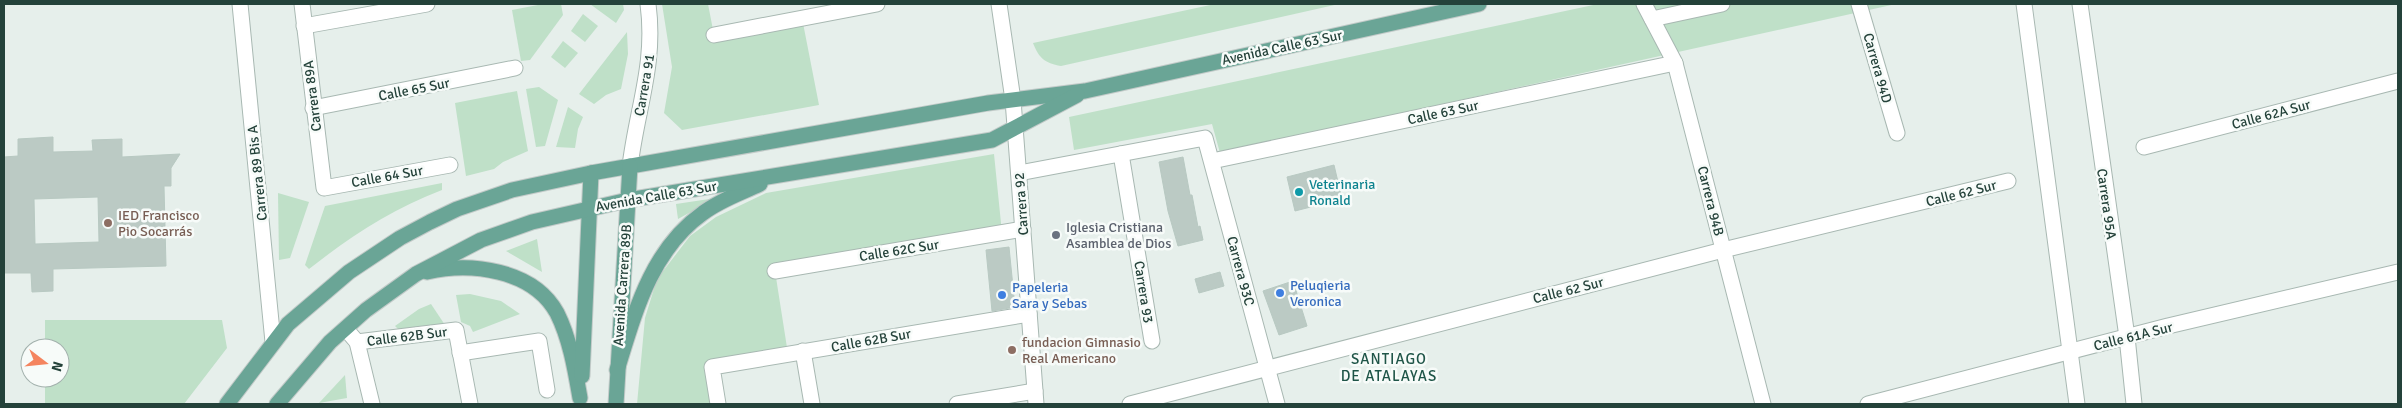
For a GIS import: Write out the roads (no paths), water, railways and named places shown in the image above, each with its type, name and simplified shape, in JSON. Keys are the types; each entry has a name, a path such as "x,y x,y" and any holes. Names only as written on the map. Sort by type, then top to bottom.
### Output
{"main road":[{"name":"Avenida Calle 63 Sur","path":"227,404 288,324 326,290 400,238 458,209 484,199 540,182 591,172 1013,100 1085,91 1479,4"},
{"name":"Avenida Calle 63 Sur","path":"277,404 307,366 344,328 416,274 481,240 532,222 628,200 992,140 1085,91"},
{"name":"Avenida Carrera 89B","path":"616,404 630,166"},
{"path":"580,401 591,172"},
{"path":"617,370 642,293 666,249 688,224 704,212 720,202 780,175"},
{"path":"416,274 470,267 512,277 548,300 562,325 572,357 580,401"}],"street":[{"name":"Carrera 89 Bis A","path":"240,4 273,342"},
{"name":"Carrera 89A","path":"302,4 324,188"},
{"path":"304,26 427,4"},
{"name":"Carrera 91","path":"630,166 650,56 651,34 648,4"},
{"path":"714,35 877,4"},
{"name":"Carrera 92","path":"999,4 1013,100 1035,398"},
{"name":"Carrera 94B","path":"1644,4 1675,63 1763,404"},
{"path":"1652,19 1722,4"},
{"name":"Carrera 94D","path":"1859,4 1897,133"},
{"path":"2024,4 2078,404"},
{"name":"Carrera 95A","path":"2080,4 2127,337 2134,404"},
{"name":"Calle 63 Sur","path":"1212,161 1675,63"},
{"name":"Calle 65 Sur","path":"313,108 515,68"},
{"name":"Calle 62A Sur","path":"2144,148 2398,81"},
{"name":"Carrera 93C","path":"1121,154 1205,138 1278,404"},
{"path":"1019,173 1121,154"},
{"name":"Carrera 93","path":"1121,154 1152,342"},
{"name":"Calle 64 Sur","path":"324,188 450,165"},
{"name":"Calle 62 Sur","path":"1130,404 1723,250 2008,181"},
{"name":"Calle 62C Sur","path":"775,271 1023,228"},
{"name":"Calle 61A Sur","path":"1868,404 2127,337 2398,272"},
{"name":"Calle 62B Sur","path":"718,404 712,367 1029,314"},
{"path":"344,328 357,342 372,404"},
{"name":"Calle 62B Sur","path":"357,342 456,330 460,352 539,341 547,390"},
{"path":"803,351 812,404"},
{"path":"460,352 470,404"},
{"path":"957,404 1035,398"}],"place":[{"name":"Veterinaria Ronald","path":"1299,192"},
{"name":"IED Francisco Pio Socarrás","path":"108,223"},
{"name":"Iglesia Cristiana Asamblea de Dios","path":"1056,235"},
{"name":"Peluqieria Veronica","path":"1280,293"},
{"name":"Papeleria Sara y Sebas","path":"1002,295"},
{"name":"fundacion Gimnasio Real Americano","path":"1012,350"}],"district":[{"name":"SANTIAGO DE ATALAYAS","path":"1389,368"}]}
